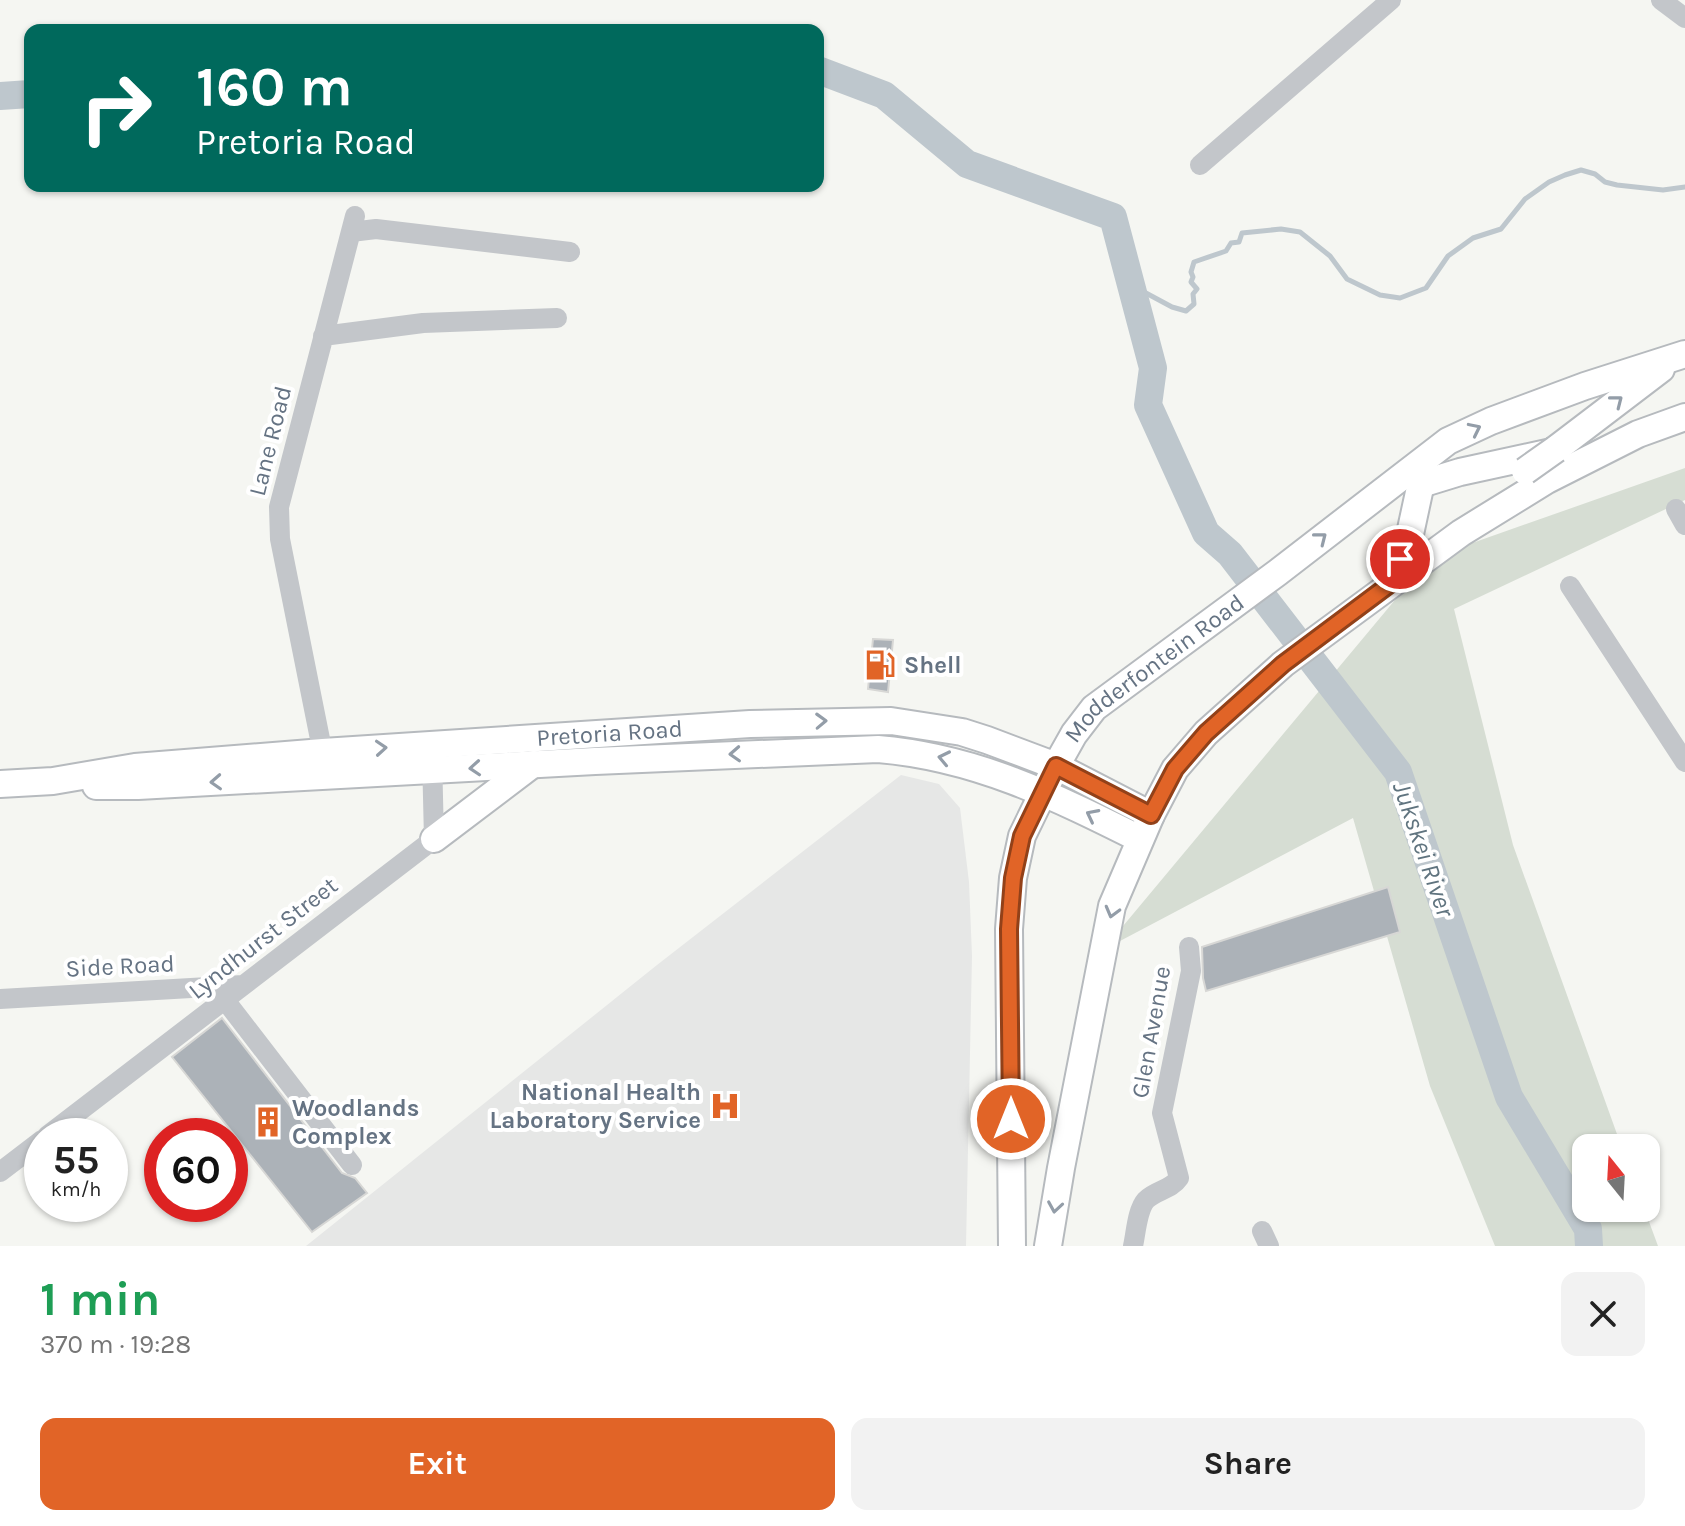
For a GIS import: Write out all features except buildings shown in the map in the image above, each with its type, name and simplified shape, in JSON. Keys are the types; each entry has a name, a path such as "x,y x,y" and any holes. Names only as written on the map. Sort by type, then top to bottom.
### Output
{"main road":[{"path":"1461,533 1525,471 1683,355"},
{"name":"Modderfontein Road","path":"1012,1246 1009,929 1013,878 1022,836 1074,734 1094,708 1231,608 1365,504 1424,472 1448,441 1491,421 1585,386 1683,355"},
{"path":"1048,1246 1112,906 1151,815 1175,769 1206,733 1283,664 1461,533 1547,480 1638,434 1685,417"},
{"path":"1390,584 1410,534 1424,472 1460,472 1638,434"},
{"name":"Pretoria Road","path":"0,784 53,781 138,786 325,764 431,744 817,721 891,721 962,732 1056,766 1151,815"},
{"path":"594,734 595,761"},
{"name":"Pretoria Road","path":"325,764 433,771 878,749 914,752 956,760 1044,791 1140,839"},
{"path":"434,839 533,764"},
{"path":"1000,776 1016,802 1022,836"}],"street":[{"path":"1200,165 1391,0"},
{"path":"1661,0 1685,18"},
{"name":"Lane Road","path":"325,764 279,522 281,490 353,224 570,252"},
{"path":"323,336 423,323 557,318"},
{"path":"1570,586 1685,762"},
{"path":"431,744 434,839"},
{"name":"Lyndhurst Street","path":"71,1118 434,839"},
{"name":"Glen Avenue","path":"1133,1246 1143,1205 1153,1195 1171,1187 1179,1178 1162,1113 1191,971 1189,947"},
{"name":"Side Road","path":"0,999 243,985"},
{"path":"225,1000 352,1165"},
{"path":"0,1172 24,1154"}],"shaded area":[{"path":"1685,468 1685,500 1454,609 1513,845 1617,1134 1572,1134 1572,1222 1649,1222 1658,1246 1495,1246 1430,1086 1353,818 1103,950 1430,558"},
{"name":"National Health Laboratory Service","path":"901,775 939,784 960,808 969,882 972,956 966,1246 306,1246 657,965"}],"waterway":[{"name":"Jukskei River","path":"824,72 884,95 967,164 1113,217 1153,368 1148,405 1206,533 1230,554 1398,772 1509,1097 1588,1229 1589,1246"},
{"name":"Jukskei River","path":"0,96 24,94"},
{"path":"1131,285 1186,311 1194,304 1193,294 1197,289 1191,282 1194,262 1226,251 1231,243 1239,242 1242,233 1281,229 1300,232 1330,256 1347,279 1380,295 1400,298 1426,288 1448,256 1473,238 1501,229 1525,199 1565,175 1581,170 1617,185 1663,190 1685,187"}],"place":[{"name":"Shell","path":"880,665"},
{"name":"National Health Laboratory Service","path":"725,1106"},
{"name":"Woodlands Complex","path":"268,1122"}],"route":[{"path":"1011,1119 1009,929 1013,878 1022,836 1056,766 1151,815 1175,769 1206,733 1283,664 1390,584 1400,559"}]}
